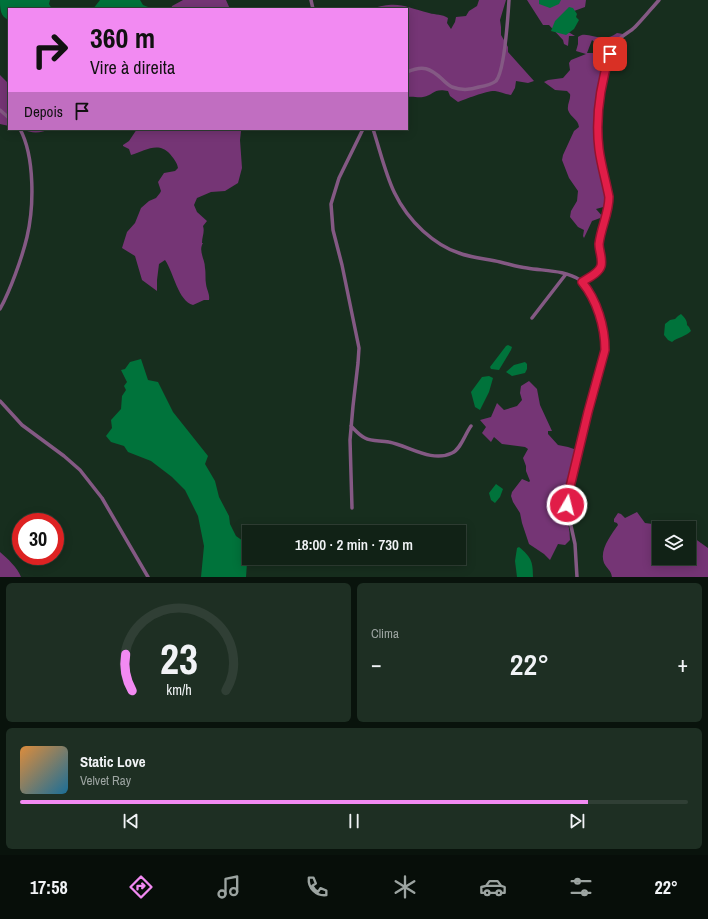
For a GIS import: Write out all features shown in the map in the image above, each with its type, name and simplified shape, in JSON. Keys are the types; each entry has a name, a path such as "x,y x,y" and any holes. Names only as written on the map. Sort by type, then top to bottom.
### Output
{"street":[{"path":"408,72 419,68 433,70 450,86 459,89 474,89 492,84 497,80 500,74 503,60 509,0"},
{"path":"582,282 599,270 601,266 599,244 609,205 609,197 598,142 598,105 602,81 610,54 616,42 619,38 634,28 659,0"},
{"path":"0,110 8,117"},
{"path":"0,309 12,283 27,237 30,212 32,175 27,146 20,130"},
{"path":"352,508 351,426 359,348 334,230 331,204 339,178 363,130"},
{"path":"373,130 390,186 398,202 411,220 435,240 449,250 460,254 525,268 571,275 582,282 594,303 599,315 605,340 605,350 579,446 568,499 568,517 575,544 577,577"},
{"path":"532,318 566,274"},
{"path":"0,401 22,425 64,456 80,470 102,498 148,577"},
{"path":"351,426 360,435 369,439 388,442 417,452 437,456 451,454 456,450 471,426"}],"shaded area":[{"path":"0,0 50,0 49,4 51,8 8,8 8,20 4,17 0,9"},
{"path":"100,0 140,0 143,5 149,8 94,8"},
{"path":"183,0 226,0 230,8 171,8 172,6"},
{"path":"479,0 506,0 500,20 501,35 508,47 508,52 534,81 528,83 516,81 515,88 511,95 492,91 458,102 450,96 448,91 443,90 436,91 423,97 408,97 408,8 374,8 388,5 401,5 441,15 448,18 447,23 451,29 456,17 466,16 469,11 477,6"},
{"path":"527,0 586,0 585,7 574,11 565,30 575,36 569,36 568,46 564,44 563,40 549,25 543,25"},
{"path":"539,0 561,0 559,4 550,8 539,4"},
{"path":"569,7 573,8 577,14 576,17 579,20 574,29 566,35 551,31 555,21"},
{"path":"617,33 623,34 607,48 598,48 599,46 592,40 587,53 602,53 607,60 599,88 596,124 600,131 604,174 611,197 607,206 596,209 603,217 592,221 584,238 584,230 578,227 570,217 571,211 577,201 578,191 569,178 562,160 574,131 579,127 576,120 568,110 570,94 567,91 555,90 544,82 563,78 570,70 569,63 571,60 586,54 576,51 578,37 586,35 605,38"},
{"path":"0,75 8,83 8,126 0,124"},
{"path":"24,130 47,130 36,132"},
{"path":"136,130 243,130 241,131 240,140 242,168 238,183 225,191 211,192 197,198 194,205 197,212 207,221 203,226 203,243 201,252 205,265 206,286 209,300 204,300 193,305 188,302 180,292 165,260 159,264 157,291 142,280 135,256 122,248 127,232 135,223 141,208 149,201 156,198 160,193 161,191 158,182 164,173 175,171 178,168 176,162 170,154 161,148 151,148 131,155 129,149 123,146 129,141"},
{"path":"681,314 686,319 687,325 691,331 672,342 664,335 665,324"},
{"path":"508,345 512,347 511,350 499,370 491,369 490,367"},
{"path":"141,359 148,380 158,382 173,412 208,456 205,464 215,481 219,497 229,516 230,524 236,536 242,540 242,565 247,565 246,577 201,577 204,546 198,516 185,490 172,477 151,461 128,452 124,446 111,442 106,436 112,428 111,420 121,409 122,396 126,390 124,386 127,382 121,370 125,369 130,362"},
{"path":"525,362 527,364 527,369 525,373 512,376 506,372 514,365"},
{"path":"489,376 493,378 489,392 480,410 475,407 471,392 482,377"},
{"path":"529,381 537,389 540,405 552,431 548,431 548,434 558,445 574,449 575,455 574,468 566,499 570,540 565,545 558,544 550,560 529,544 520,513 511,496 512,492 522,479 529,482 530,481 523,458 528,449 525,447 502,444 494,437 491,442 482,433 486,427 480,420 491,417 497,403 504,410 517,406 522,400 520,393 521,386"},
{"path":"496,484 503,489 500,497 495,503 491,500 489,493"},
{"path":"637,512 645,523 652,524 652,565 696,565 696,539 708,548 708,577 612,577 610,571 604,563 604,548 618,525 614,522 614,519 618,513 625,518"},
{"path":"519,547 530,560 533,577 517,577 515,561 517,548"},
{"path":"0,552 15,567 21,577 0,577"}],"route":[{"path":"567,505 588,412 605,350 605,340 599,315 584,283 582,282 599,270 601,266 602,261 599,244 609,205 607,185 599,148 598,105 602,81 610,54"}]}
